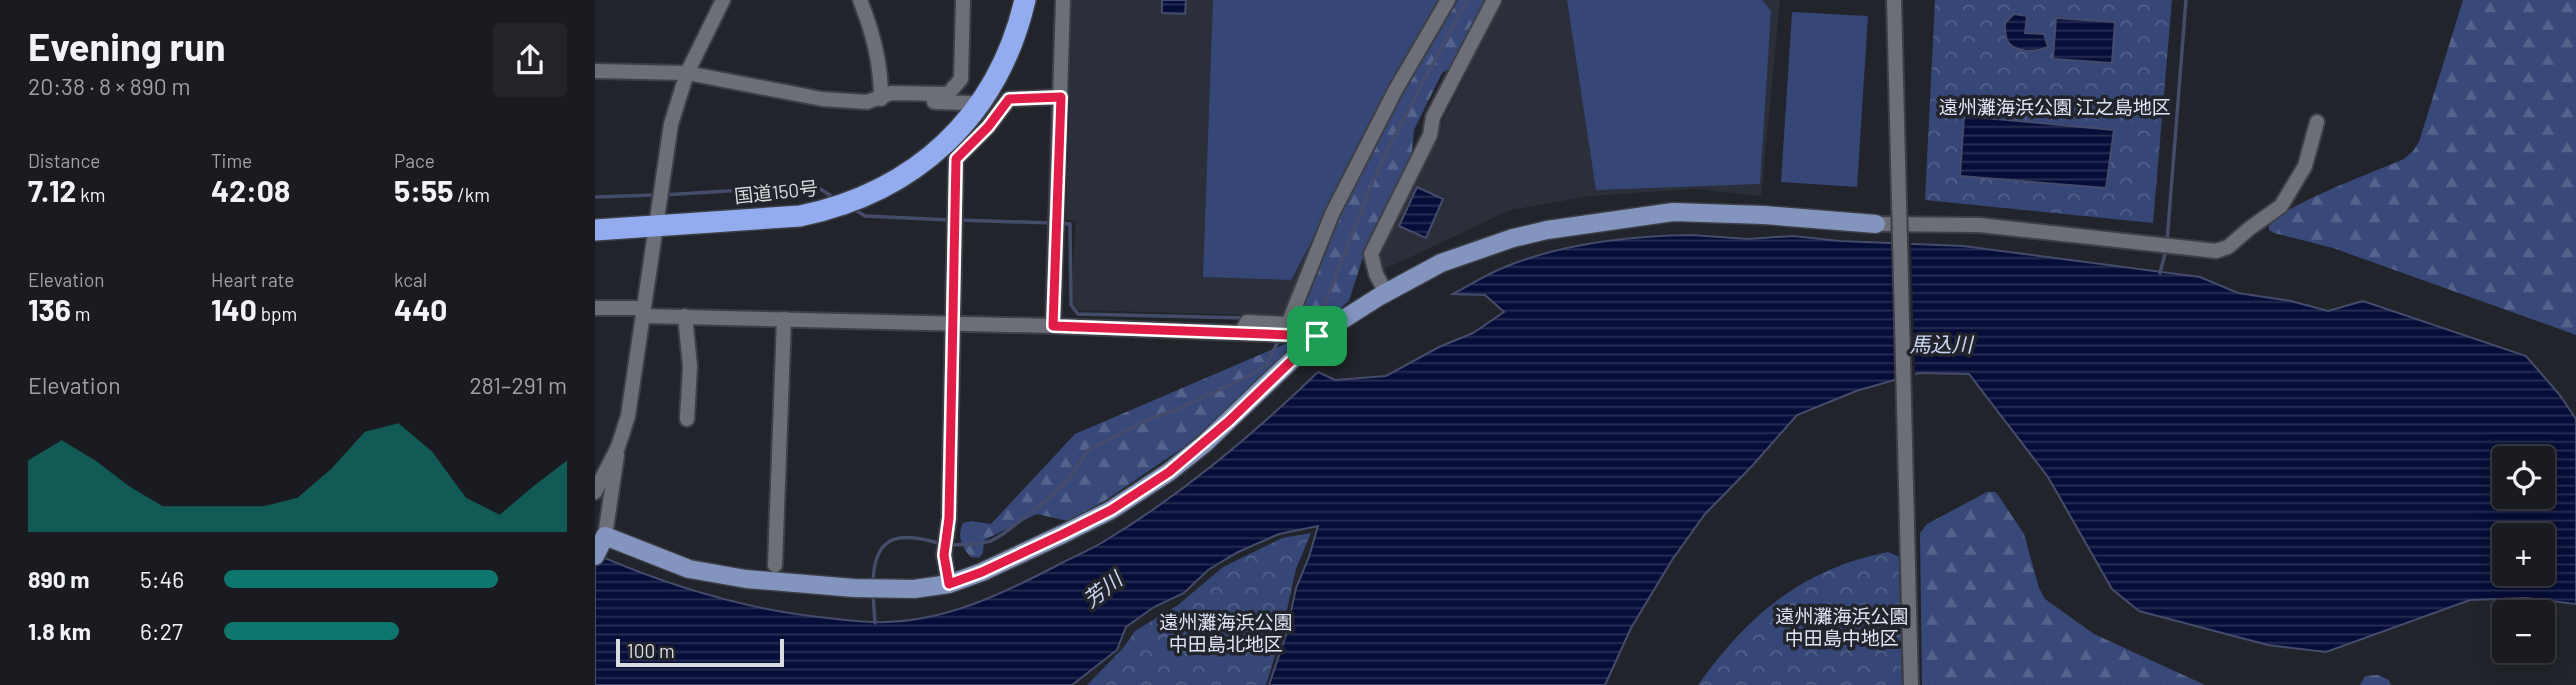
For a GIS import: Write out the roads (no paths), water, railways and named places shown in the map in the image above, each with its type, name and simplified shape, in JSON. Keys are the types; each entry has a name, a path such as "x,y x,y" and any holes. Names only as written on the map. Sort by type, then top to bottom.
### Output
{"highway":[{"name":"国道150号","path":"595,230 800,216 830,209 885,187 927,160 972,116 1000,71 1014,42 1025,0"}],"main road":[{"path":"595,556 605,536 689,569 746,579 799,585 914,589 949,584 982,572 1111,510 1169,472 1220,429 1317,336 1441,263 1513,238 1574,225 1686,212 1876,224"}],"street":[{"path":"595,492 618,447 628,416 671,124 687,73 723,0"},
{"path":"860,0 875,39 881,99"},
{"path":"595,71 687,73 822,99 867,102 881,99 891,93 948,94 961,79 963,0"},
{"path":"1053,326 1063,0"},
{"path":"1241,333 1247,323 1288,324 1332,214 1396,89 1448,0"},
{"path":"1386,293 1376,274 1371,254 1430,135 1433,117 1494,0"},
{"path":"1894,0 1911,685"},
{"path":"881,99 893,102 969,103"},
{"path":"949,584 944,555 949,518 956,159 988,127 1009,99 1061,101"},
{"path":"1014,104 1061,101"},
{"path":"1876,224 1979,225 2206,251 2228,247 2280,206 2305,166 2317,122"},
{"path":"595,307 684,316 1317,336"},
{"path":"684,316 690,366 687,419"},
{"path":"775,565 784,319"},
{"path":"605,536 618,447"}],"water":[{"path":"1162,0 1186,0 1185,14 1162,13"},
{"path":"2014,14 2027,16 2025,33 2044,34 2048,47 2026,51 2010,45 2005,23"},
{"path":"2056,18 2115,22 2112,63 2053,59"},
{"path":"1964,116 2114,130 2106,188 1960,176"},
{"path":"1417,187 1443,199 1426,238 1399,226"},
{"path":"1691,235 1748,239 1793,236 1840,241 1963,246 2200,277 2238,293 2291,301 2328,311 2363,301 2526,356 2559,394 2576,419 2576,604 2526,598 2470,600 2326,652 2268,645 2139,611 2112,589 2048,477 1969,374 1919,373 1856,391 1797,415 1705,514 1672,560 1631,628 1605,685 1269,685 1286,635 1296,588 1318,526 1279,534 1238,552 1208,570 1184,593 1154,607 1126,627 1117,650 1072,685 595,685 595,554 681,587 738,603 798,614 880,622 910,620 953,611 1015,586 1091,548 1131,524 1215,463 1318,372 1335,380 1386,376 1439,347 1473,333 1504,312 1485,295 1453,294 1485,276 1550,252 1620,239"}],"waterway":[{"path":"1298,331 1319,319 1373,181 1467,0"},
{"path":"2167,242 2186,0"},
{"path":"663,195 777,188 811,183 836,199"},
{"path":"595,197 656,195"},
{"path":"852,208 865,216 950,220"},
{"path":"958,220 1052,223"},
{"path":"1059,223 1070,224 1071,305 1078,314 1247,318"},
{"path":"2160,273 2166,250"},
{"path":"1293,319 1317,319"},
{"path":"950,545 977,544 991,541 1003,534 1069,479 1089,449 1149,419 1178,409 1249,376 1267,364 1277,343 1283,340"},
{"path":"873,581 875,565 885,544 903,538 942,544"},
{"path":"873,593 875,623"}],"park label":[{"name":"遠州灘海浜公園 江之島地区","path":"2055,107"},
{"name":"遠州灘海浜公園 中田島中地区","path":"1842,627"},
{"name":"遠州灘海浜公園 中田島北地区","path":"1226,633"}],"water label":[{"name":"馬込川","path":"1941,345"},
{"name":"芳川","path":"1103,590"}]}
